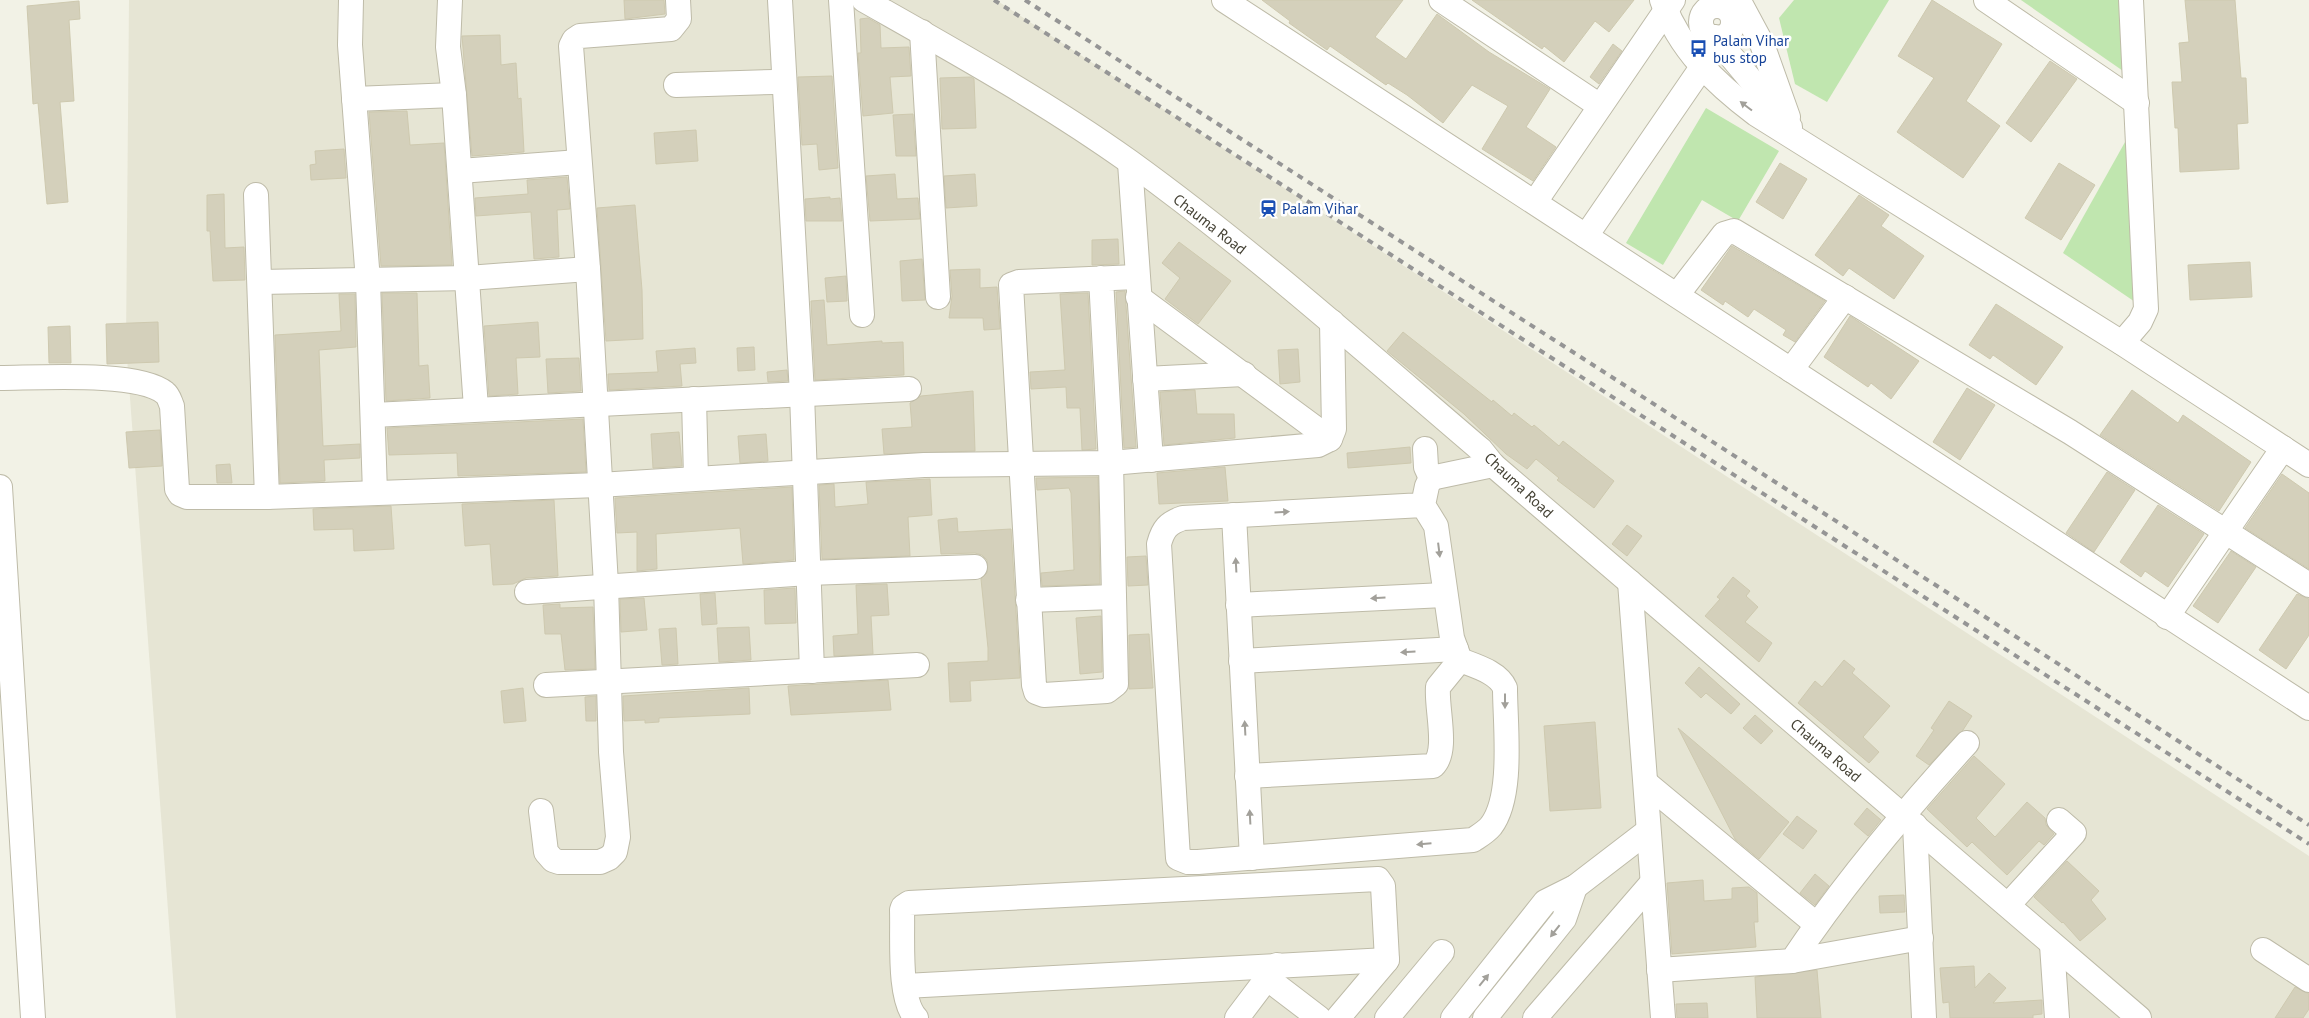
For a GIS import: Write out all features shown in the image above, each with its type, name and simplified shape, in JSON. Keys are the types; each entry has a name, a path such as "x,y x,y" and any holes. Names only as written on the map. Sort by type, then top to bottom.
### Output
{"street":[{"path":"351,0 350,45 368,281 375,493"},
{"path":"450,0 448,47 460,171 476,408"},
{"path":"541,811 546,852 553,860 559,862 600,862 609,858 615,852 618,837 611,752 606,585 588,269 571,46 574,40 580,36 671,29 679,19 678,0"},
{"path":"777,92 780,0"},
{"path":"841,0 862,315"},
{"name":"Chauma Road","path":"864,0 922,32 1070,122 1130,162 1262,264 1481,450 1493,465 2139,1018"},
{"path":"1224,0 2309,708"},
{"path":"1441,0 1600,106"},
{"path":"1986,0 2137,104"},
{"path":"2122,343 2140,322 2146,309 2131,0"},
{"path":"1536,202 1667,3"},
{"path":"1667,3 1686,47 1702,67 1740,102 1797,135 2309,465"},
{"path":"1586,236 1702,67 1718,13"},
{"path":"1718,13 1762,44 1797,135"},
{"path":"1718,13 1797,135"},
{"path":"922,32 938,297"},
{"path":"772,57 777,92 802,394 812,671"},
{"path":"676,84 777,92"},
{"path":"354,99 454,95"},
{"path":"460,171 580,162"},
{"path":"1130,162 1151,460"},
{"path":"256,195 267,497"},
{"path":"1677,295 1724,234 1729,231 1741,235 2070,432 2309,585"},
{"path":"260,282 468,278 588,269"},
{"path":"1101,278 1110,462 1116,684 1107,691 1044,695 1036,692 1028,600 1011,285 1019,282 1101,278 1138,287 1244,374 1330,439"},
{"path":"1791,370 1846,297"},
{"path":"0,378 120,379 144,383 167,394 172,406 177,489 180,494 187,497 267,497 599,485 924,465 1151,460 1318,445 1330,439 1334,429 1332,322"},
{"path":"1145,379 1244,374"},
{"path":"372,415 476,408 596,404 909,388"},
{"path":"694,399 696,478"},
{"path":"2167,617 2284,448"},
{"path":"1425,449 1426,467 1431,478"},
{"path":"1431,478 1493,465"},
{"path":"1431,478 1427,486 1423,505 1436,526 1444,595 1452,638 1458,655"},
{"path":"0,487 33,1018"},
{"path":"1242,661 1458,655 1499,678 1504,688 1505,780 1500,806 1492,825 1484,833 1473,840 1252,858 1188,862 1178,858 1176,853 1159,544 1163,531 1173,521 1183,518 1423,505"},
{"path":"1234,515 1252,858"},
{"path":"527,592 606,585 808,573 975,567"},
{"path":"1630,582 1646,783 1651,884 1663,1018"},
{"path":"1238,605 1444,595"},
{"path":"1028,600 1114,597"},
{"path":"1247,776 1433,766 1438,762 1442,750 1438,688 1458,655"},
{"path":"546,685 610,680 917,666"},
{"path":"1792,960 1816,924 1908,820 1967,743"},
{"path":"1646,783 1816,924"},
{"path":"1908,820 1921,938 1924,1018"},
{"path":"2008,905 2074,833 2059,820"},
{"path":"1453,1018 1545,902 1575,887 1648,831"},
{"path":"916,1018 910,1012 906,1002 905,986 902,910 909,903 1378,880 1383,886 1387,960 1338,1018"},
{"path":"1535,1018 1651,884"},
{"path":"1486,1018 1564,918 1575,887"},
{"path":"1659,970 1792,960 1921,938"},
{"path":"2052,945 2058,1018"},
{"path":"2263,950 2309,980"},
{"path":"1387,1018 1442,952"},
{"path":"905,986 1273,972 1387,960"},
{"path":"1237,1018 1273,972"},
{"path":"1273,972 1319,1018"}],"shaded area":[{"path":"129,0 996,0 2309,856 2309,1018 176,1018 126,344"}],"green space":[{"path":"1794,0 1889,0 1827,102 1795,84 1779,18"},
{"path":"2021,0 2122,0 2126,73"},
{"path":"1706,108 1779,151 1738,221 1702,200 1663,265 1626,243"},
{"path":"2134,126 2144,308 2063,253"}],"building":[{"path":"624,0 664,0 665,14 625,19"},
{"path":"1262,0 1403,0 1375,37 1406,59 1437,14 1489,52 1550,89 1526,127 1556,147 1533,181 1482,149 1508,106 1472,85 1443,123 1407,95 1388,83 1386,85 1330,46 1327,50 1289,23 1290,21"},
{"path":"1472,0 1634,0 1609,32 1595,21 1564,62 1544,46 1542,49"},
{"path":"1932,0 2002,44 1966,101 2000,126 1963,178 1897,132 1934,78 1898,56"},
{"path":"2185,0 2235,0 2241,78 2246,78 2248,123 2237,124 2239,169 2180,172 2178,128 2175,128 2172,82 2182,82 2179,43 2189,42"},
{"path":"79,1 80,19 69,20 74,101 60,102 68,202 47,204 38,103 33,104 27,6"},
{"path":"868,18 880,25 881,48 909,47 911,76 890,77 893,113 863,116 858,53 861,53 860,19"},
{"path":"500,35 501,65 516,63 518,99 521,98 524,152 472,156 462,36"},
{"path":"1613,44 1622,51 1599,84 1590,77"},
{"path":"2050,61 2077,79 2031,142 2006,123"},
{"path":"832,76 838,168 819,170 817,144 802,145 798,77"},
{"path":"971,77 974,79 976,128 942,129 940,78"},
{"path":"407,111 410,145 444,143 452,265 381,266 369,112"},
{"path":"913,114 916,156 896,156 893,115"},
{"path":"696,130 698,161 656,164 654,133"},
{"path":"344,149 346,178 311,180 310,165 316,164 315,151"},
{"path":"1780,163 1807,179 1783,219 1756,202"},
{"path":"2059,163 2095,185 2061,240 2025,218"},
{"path":"895,174 897,199 918,198 920,219 870,221 866,176"},
{"path":"975,174 977,206 946,208 944,176"},
{"path":"567,177 570,209 557,210 559,257 534,259 531,212 476,216 475,198 528,194 527,180"},
{"path":"224,194 225,248 244,247 245,280 213,281 210,231 207,231 207,195"},
{"path":"1859,195 1889,215 1881,226 1924,256 1894,299 1849,268 1843,276 1815,255"},
{"path":"830,197 830,199 840,198 842,221 806,221 805,199"},
{"path":"635,205 642,290 643,339 606,341 597,208"},
{"path":"1118,239 1119,264 1092,265 1092,240"},
{"path":"1179,242 1231,281 1198,324 1165,299 1180,278 1162,263"},
{"path":"1732,246 1825,301 1795,342 1783,335 1786,330 1754,309 1748,317 1725,301 1723,305 1701,290"},
{"path":"922,259 925,300 902,301 900,261"},
{"path":"2250,262 2252,297 2190,300 2188,265"},
{"path":"980,269 980,288 997,287 1000,329 984,330 983,318 949,318 952,296 950,270"},
{"path":"846,276 847,301 827,302 825,278"},
{"path":"1125,291 1136,447 1124,448 1116,292"},
{"path":"382,293 417,293 419,366 428,365 430,398 386,401"},
{"path":"1088,293 1096,449 1082,450 1080,408 1067,408 1066,387 1031,389 1030,372 1065,370 1060,294"},
{"path":"339,294 355,294 356,347 319,350 323,446 360,444 360,458 324,460 325,481 280,483 275,335 341,331"},
{"path":"824,300 827,345 882,341 882,343 903,342 904,375 815,380 811,301"},
{"path":"1996,304 2063,347 2036,385 1993,355 1990,359 1969,345"},
{"path":"1850,316 1919,361 1891,399 1871,383 1868,387 1824,357"},
{"path":"158,322 159,362 107,364 106,324"},
{"path":"538,322 540,357 516,358 518,394 489,396 484,326"},
{"path":"70,326 71,363 49,363 48,327"},
{"path":"1403,332 1492,402 1493,400 1512,416 1514,413 1532,427 1534,425 1559,446 1563,441 1614,481 1594,508 1557,480 1559,478 1536,459 1527,469 1506,454 1464,414 1387,351"},
{"path":"754,347 755,370 738,371 737,348"},
{"path":"695,348 696,363 680,364 682,386 609,390 608,374 658,372 656,351"},
{"path":"1298,349 1300,382 1280,384 1278,350"},
{"path":"579,358 581,391 548,393 546,359"},
{"path":"787,370 788,381 768,382 767,372"},
{"path":"1967,388 1995,405 1960,460 1933,442"},
{"path":"1195,390 1197,414 1234,414 1235,438 1164,445 1160,392"},
{"path":"2132,390 2178,423 2183,415 2251,462 2219,511 2100,435"},
{"path":"973,391 975,451 884,454 882,429 912,427 910,403 921,396"},
{"path":"583,419 586,472 458,476 457,453 389,455 387,428"},
{"path":"160,430 162,466 129,468 126,432"},
{"path":"679,432 682,466 653,468 651,434"},
{"path":"766,434 768,461 740,463 738,436"},
{"path":"1410,447 1411,463 1348,468 1347,453"},
{"path":"230,464 232,483 217,483 216,465"},
{"path":"1225,467 1228,501 1159,504 1157,473"},
{"path":"2107,472 2135,490 2094,552 2066,533"},
{"path":"2282,474 2309,493 2309,569 2245,528"},
{"path":"1098,477 1100,584 1042,586 1041,573 1074,570 1071,493 1069,488 1037,490 1036,478"},
{"path":"930,479 932,515 908,517 910,556 822,559 819,485 834,484 835,507 868,504 866,482"},
{"path":"792,487 794,560 743,564 740,528 656,534 657,569 637,571 637,532 617,533 615,498"},
{"path":"554,500 558,576 526,578 513,584 493,585 490,544 465,546 462,504"},
{"path":"2158,505 2204,534 2168,587 2145,571 2141,577 2120,562"},
{"path":"391,506 394,549 354,551 353,529 314,530 313,509"},
{"path":"957,518 958,532 1011,529 1020,678 970,681 971,701 950,702 948,663 988,661 981,579 987,573 987,560 982,555 975,553 941,554 938,520"},
{"path":"1627,525 1642,536 1627,556 1612,544"},
{"path":"2231,551 2256,567 2218,623 2193,606"},
{"path":"1146,556 1148,585 1128,586 1127,557"},
{"path":"1733,577 1750,591 1746,596 1758,607 1745,622 1772,643 1759,662 1705,616 1720,599 1717,597"},
{"path":"887,584 889,615 871,616 873,654 834,656 833,636 858,634 856,585"},
{"path":"795,588 796,623 765,624 764,590"},
{"path":"715,593 717,624 702,625 700,594"},
{"path":"2297,594 2309,599 2309,635 2286,669 2259,650"},
{"path":"644,598 647,630 621,632 620,599"},
{"path":"560,604 560,608 593,607 595,669 565,670 561,634 545,634 543,605"},
{"path":"1101,616 1102,672 1080,674 1076,618"},
{"path":"749,627 751,660 719,662 717,628"},
{"path":"676,628 678,664 662,665 659,629"},
{"path":"1149,634 1153,688 1129,689 1129,635"},
{"path":"1844,660 1855,669 1852,673 1890,706 1863,737 1879,752 1869,763 1798,703 1815,681 1822,687"},
{"path":"1699,667 1740,704 1731,714 1706,693 1701,698 1685,683"},
{"path":"888,680 891,710 791,715 788,686"},
{"path":"523,688 526,721 504,723 501,691"},
{"path":"749,688 750,714 659,718 659,722 645,723 645,720 624,721 623,696"},
{"path":"596,696 596,721 586,721 585,697"},
{"path":"1949,701 1972,716 1963,730 1929,765 1916,756 1934,730 1931,728"},
{"path":"1755,715 1773,731 1761,744 1743,728"},
{"path":"1595,722 1601,808 1550,811 1544,726"},
{"path":"1678,728 1789,822 1759,859 1735,839"},
{"path":"1974,756 2005,784 1976,818 1995,837 2027,802 2045,818 2046,825 2054,834 2044,845 2039,841 2007,875 1972,842 1967,847 1927,809"},
{"path":"1867,808 1881,820 1868,836 1854,824"},
{"path":"1797,816 1817,831 1803,849 1783,834"},
{"path":"2067,861 2099,891 2091,900 2106,919 2080,941 2063,922 2034,897"},
{"path":"1815,874 1829,886 1815,905 1800,893"},
{"path":"1703,880 1704,901 1732,899 1732,888 1749,887 1757,893 1758,922 1754,922 1756,947 1672,954 1667,883"},
{"path":"1904,895 1905,912 1880,913 1879,896"},
{"path":"1974,966 1975,988 1989,973 2006,988 1993,1003 2042,1000 2042,1014 2033,1015 2033,1018 1950,1018 1949,1002 1943,1003 1940,968"},
{"path":"1817,970 1821,1018 1757,1018 1755,977"},
{"path":"2295,987 2309,994 2309,1009 2303,1018 2275,1018"},
{"path":"1707,1003 1708,1018 1677,1018 1676,1004"}],"railway":[{"path":"994,0 2309,844"},
{"path":"1025,0 2309,825"}],"place":[{"name":"Palam Vihar bus stop","path":"1699,49"},
{"name":"Palam Vihar","path":"1268,208"}]}
